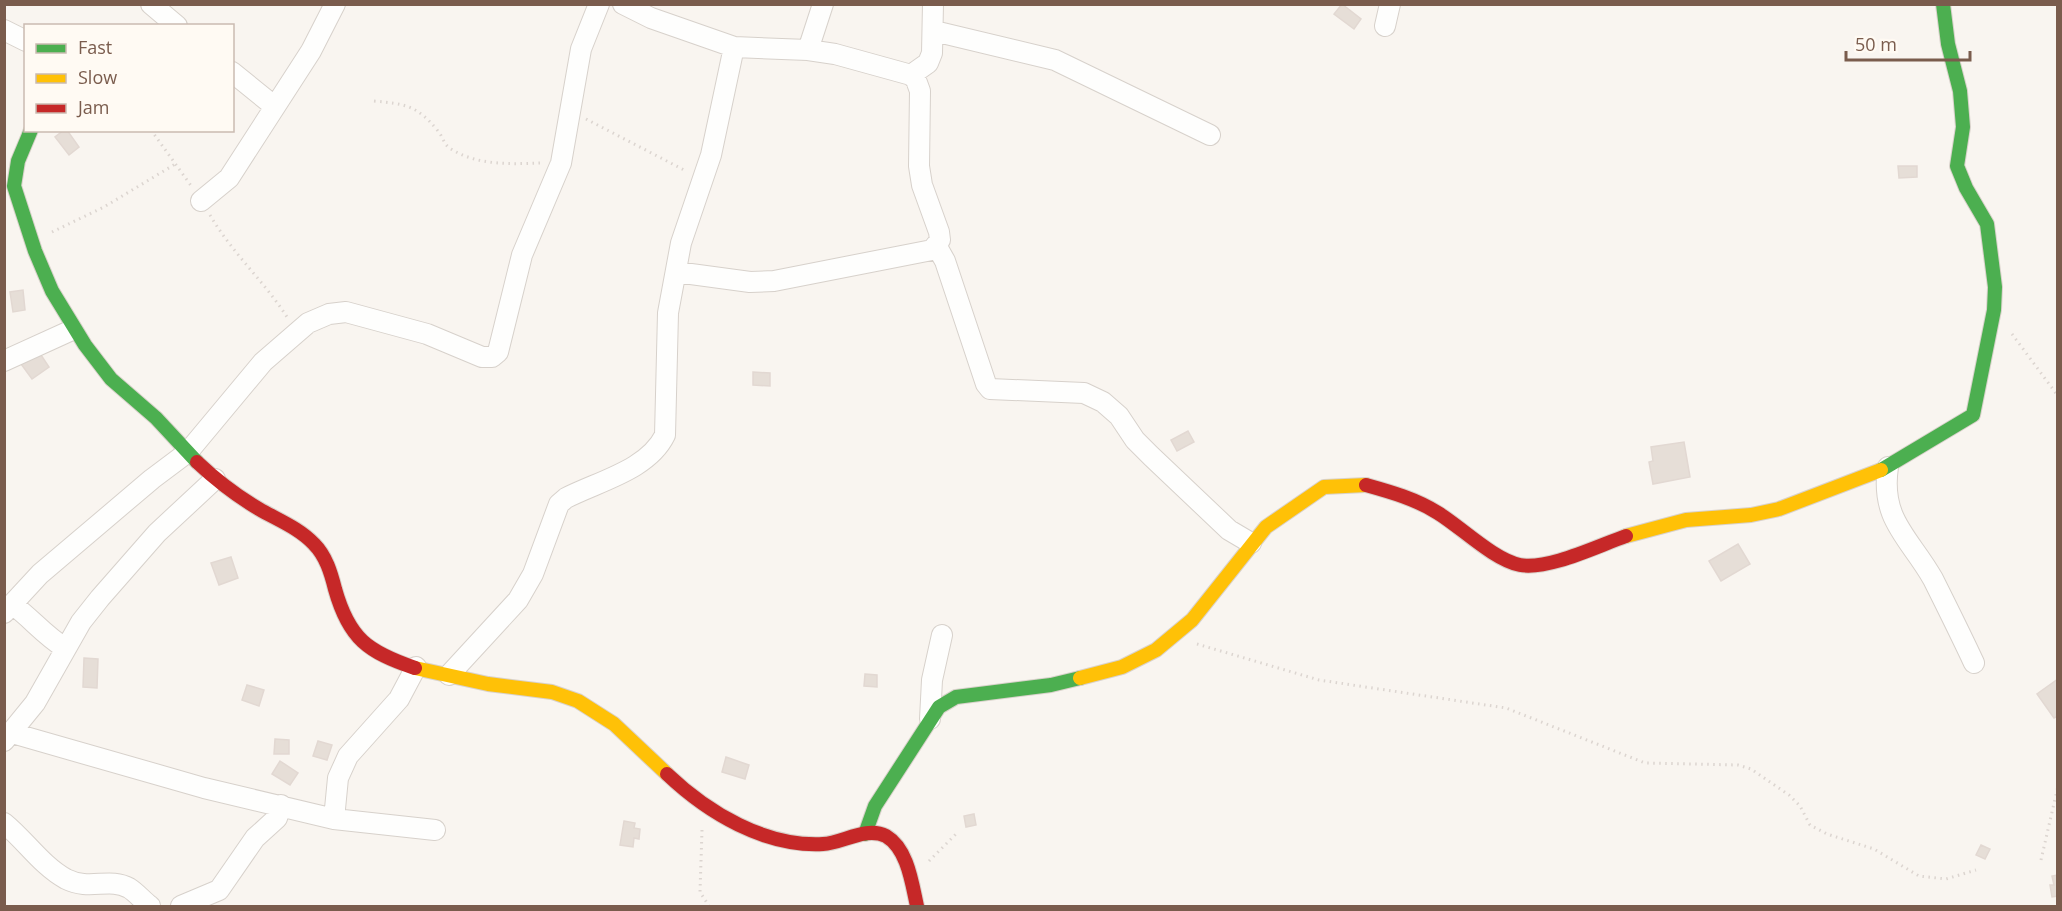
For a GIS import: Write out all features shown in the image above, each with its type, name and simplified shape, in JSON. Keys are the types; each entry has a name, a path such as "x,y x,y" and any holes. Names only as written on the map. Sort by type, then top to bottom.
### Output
{"street":[{"path":"151,4 175,24"},
{"path":"201,201 229,178 311,51 335,4"},
{"path":"65,648 46,636 33,620 8,608 40,574 152,479 188,452 263,362 308,323 329,314 346,312 427,334 482,357 492,357 498,352 522,255 561,163 581,49 598,4"},
{"path":"623,4 651,18 734,47 808,50 862,59 911,75 920,91 919,166 925,193 939,232 940,240 936,245 926,252 774,281 750,282 676,272"},
{"path":"808,50 823,4"},
{"path":"911,75 928,63 934,31 933,4"},
{"path":"1385,26 1390,4"},
{"path":"865,834 875,806 939,707 957,698 1051,685 1122,667 1156,650 1192,620 1230,575 1251,543 1266,526 1324,487 1360,483 1406,496 1437,512 1507,561 1521,565 1544,564 1633,534 1686,520 1751,515 1779,509 1888,467 1914,449 1964,423 1973,415 1994,310 1995,287 1987,224 1966,188 1957,166 1963,127 1960,91 1948,44 1943,4"},
{"path":"6,28 24,40"},
{"path":"934,31 1055,60 1210,135"},
{"path":"449,675 518,600 533,574 559,504 574,493 640,463 658,449 665,435 668,313 689,215 711,156 734,47"},
{"path":"234,74 274,106"},
{"path":"30,132 14,180 32,242 72,330 113,381 215,479 315,544 333,576 340,609 362,643 392,659 416,667 476,683 532,687 581,703 625,734 647,753 670,780 702,804 743,828 798,842 825,844 865,834 877,833 888,838 897,848 911,880 917,906"},
{"path":"936,245 945,261 986,384 990,388 1084,393 1103,402 1119,416 1134,440 1229,530 1251,543"},
{"path":"4,361 72,330"},
{"path":"1888,467 1887,497 1894,522 1932,577 1974,663"},
{"path":"215,479 158,533 100,598 65,648 48,683 8,737 334,819 435,830"},
{"path":"930,719 932,680 942,635"},
{"path":"334,819 338,778 348,756 399,699 416,667"},
{"path":"181,906 219,890 255,838 277,818 281,805"},
{"path":"4,824 51,869 65,878 89,886 119,885 130,889 150,906"}],"path":[{"path":"374,101 408,104 440,132 451,149 464,154 500,164 561,163"},
{"path":"571,110 660,159 702,178"},
{"path":"153,132 177,164 227,244 268,287 297,332"},
{"path":"32,242 104,207 177,164"},
{"path":"1994,310 2058,396"},
{"path":"1172,637 1319,680 1506,708 1645,763 1738,765 1751,769 1789,795 1800,806 1810,825 1827,834 1874,849 1919,876 1946,879 1976,870"},
{"path":"2042,860 2058,786"},
{"path":"702,804 703,849 700,892 710,906"},
{"path":"911,880 956,834"}],"building":[{"path":"1342,4 1361,19 1354,29 1334,14"},
{"path":"61,132 68,132 79,147 69,155 55,137"},
{"path":"1898,166 1917,166 1917,177 1899,178"},
{"path":"23,290 25,310 13,312 10,292"},
{"path":"39,352 49,367 32,379 21,364"},
{"path":"753,372 770,373 770,386 753,385"},
{"path":"1188,431 1194,442 1177,451 1171,440"},
{"path":"1684,442 1690,477 1653,484 1649,462 1653,461 1651,447"},
{"path":"1738,544 1750,564 1721,581 1709,561"},
{"path":"231,557 238,578 219,585 211,563"},
{"path":"84,658 98,659 97,688 83,687"},
{"path":"865,674 877,675 877,687 864,686"},
{"path":"2058,679 2058,716 2054,718 2037,694"},
{"path":"247,685 264,690 259,706 242,700"},
{"path":"275,739 289,740 289,754 274,754"},
{"path":"318,741 332,745 327,760 313,756"},
{"path":"726,757 749,765 745,779 722,772"},
{"path":"280,761 298,773 290,785 272,774"},
{"path":"974,814 976,825 966,827 964,816"},
{"path":"624,821 635,823 634,828 640,829 639,839 634,838 633,847 620,845"},
{"path":"1981,845 1990,849 1985,859 1976,855"},
{"path":"2058,875 2058,896 2052,897 2050,885 2054,885 2052,876"}],"traffic: fast":[{"path":"1881,470 1973,415 1994,310 1995,287 1987,224 1966,188 1957,166 1963,127 1960,91 1948,44 1943,4"},
{"path":"30,132 18,161 14,186 35,251 52,291 85,345 111,379 156,418 197,462"},
{"path":"865,834 875,806 939,707 956,697 1051,685 1080,678"}],"traffic: slow":[{"path":"1626,536 1686,520 1751,515 1779,509 1881,470"},
{"path":"1080,678 1122,667 1156,650 1192,620 1266,527 1324,487 1366,485"},
{"path":"415,668 488,684 552,692 578,701 614,724 667,774"}],"traffic: jam":[{"path":"197,462 243,499 308,538 325,559 341,606 354,632 373,649 415,668"},
{"path":"1366,485 1403,496 1430,508 1499,557 1520,565 1532,566 1559,561 1626,536"},
{"path":"667,774 719,814 739,825 780,840 823,844 863,834 878,833 886,836 899,849 904,858 917,906"}]}
